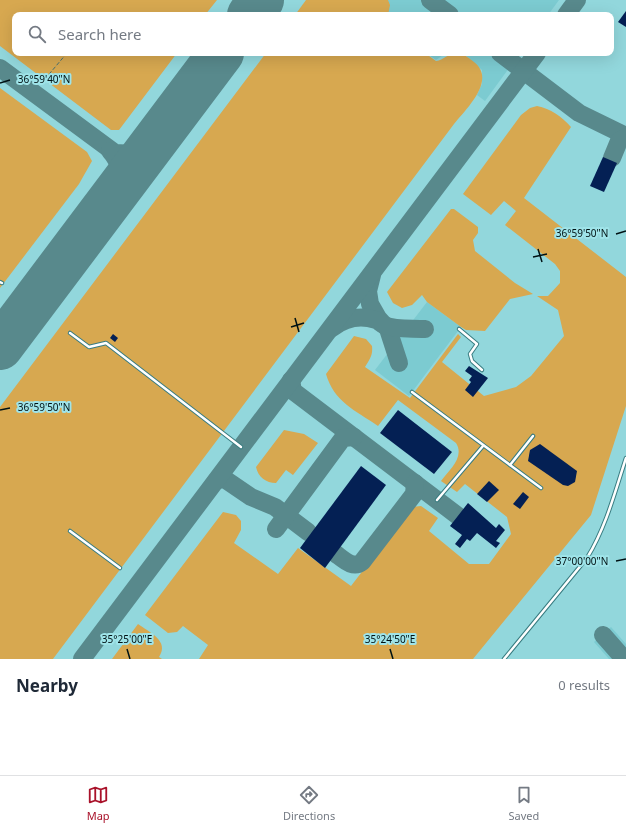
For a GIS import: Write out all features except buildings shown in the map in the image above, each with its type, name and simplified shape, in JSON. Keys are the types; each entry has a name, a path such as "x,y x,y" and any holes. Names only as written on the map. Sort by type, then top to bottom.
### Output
{"lane":[{"path":"459,329 476,344 470,354 472,361 482,370"},
{"path":"70,333 89,347 106,344 241,447"},
{"path":"412,392 541,488"},
{"path":"510,465 533,436"},
{"path":"437,500 484,445"},
{"path":"504,659 590,553 606,522 626,458"},
{"path":"70,531 120,568"}],"path":[{"path":"45,79 64,56"}],"shaded area":[{"path":"0,0 217,0 207,12 12,12 12,55 0,46"},
{"path":"306,0 388,0 390,5 389,12 297,12"},
{"path":"388,0 559,0 550,12 388,12"},
{"path":"13,56 175,56 119,130 111,130"},
{"path":"264,56 429,56 436,61 448,56 466,56 480,69 482,77 481,86 472,103 454,124 53,659 0,659 0,407"},
{"path":"430,56 442,56 436,60"},
{"path":"466,56 518,56 485,101 477,95 482,84 482,70"},
{"path":"0,88 87,152 92,161 79,184 0,288"},
{"path":"537,106 556,114 571,127 524,198 626,277 626,406 591,515 473,659 199,659 208,645 183,626 177,632 168,633 145,615 223,512 236,515 241,521 241,530 234,543 278,574 298,548 351,586 412,507 421,506 438,518 429,531 469,564 489,564 511,534 507,517 465,484 457,492 441,481 452,468 459,453 456,443 398,400 378,426 340,399 334,392 326,374 354,336 366,339 372,346 372,352 371,357 365,367 410,398 458,334 461,337 442,362 484,396 516,387 531,376 564,336 558,310 537,296 548,296 560,283 560,271 555,264 505,225 516,211 504,201 491,215 463,194 521,115 530,108"},
{"path":"451,209 454,209 478,227 478,233 473,240 475,251 515,283 533,294 510,299 485,331 466,330 427,302 422,295 412,305 402,308 393,303 387,292"},
{"path":"427,302 461,327 409,396 375,370"},
{"path":"284,430 304,434 318,443 293,475 286,470 276,483 269,482 263,479 256,467"},
{"path":"138,624 160,642 162,651 159,657 162,659 112,659"},
{"path":"611,627 626,644 626,655 622,659 609,659 594,642"}],"taxiway":[{"path":"430,0 446,12"},
{"path":"568,12 577,0"},
{"path":"504,56 579,113 626,136"},
{"path":"82,659 535,56"},
{"path":"0,68 115,153 135,154 151,147"},
{"path":"612,158 619,141 626,137"},
{"path":"110,151 114,155 118,164 120,179 118,190"},
{"path":"372,275 368,291 370,304 378,318 388,329 399,363"},
{"path":"332,328 353,318 370,318 389,327 425,329"},
{"path":"291,380 293,391 458,516"},
{"path":"276,529 343,438 354,437"},
{"path":"216,481 221,479 226,480 251,497 275,507 308,532"},
{"path":"336,554 345,561 355,565 362,562 414,494 415,483"},
{"path":"603,635 624,659"}],"runway":[{"path":"252,12 261,0"},
{"path":"0,347 219,56"}]}
